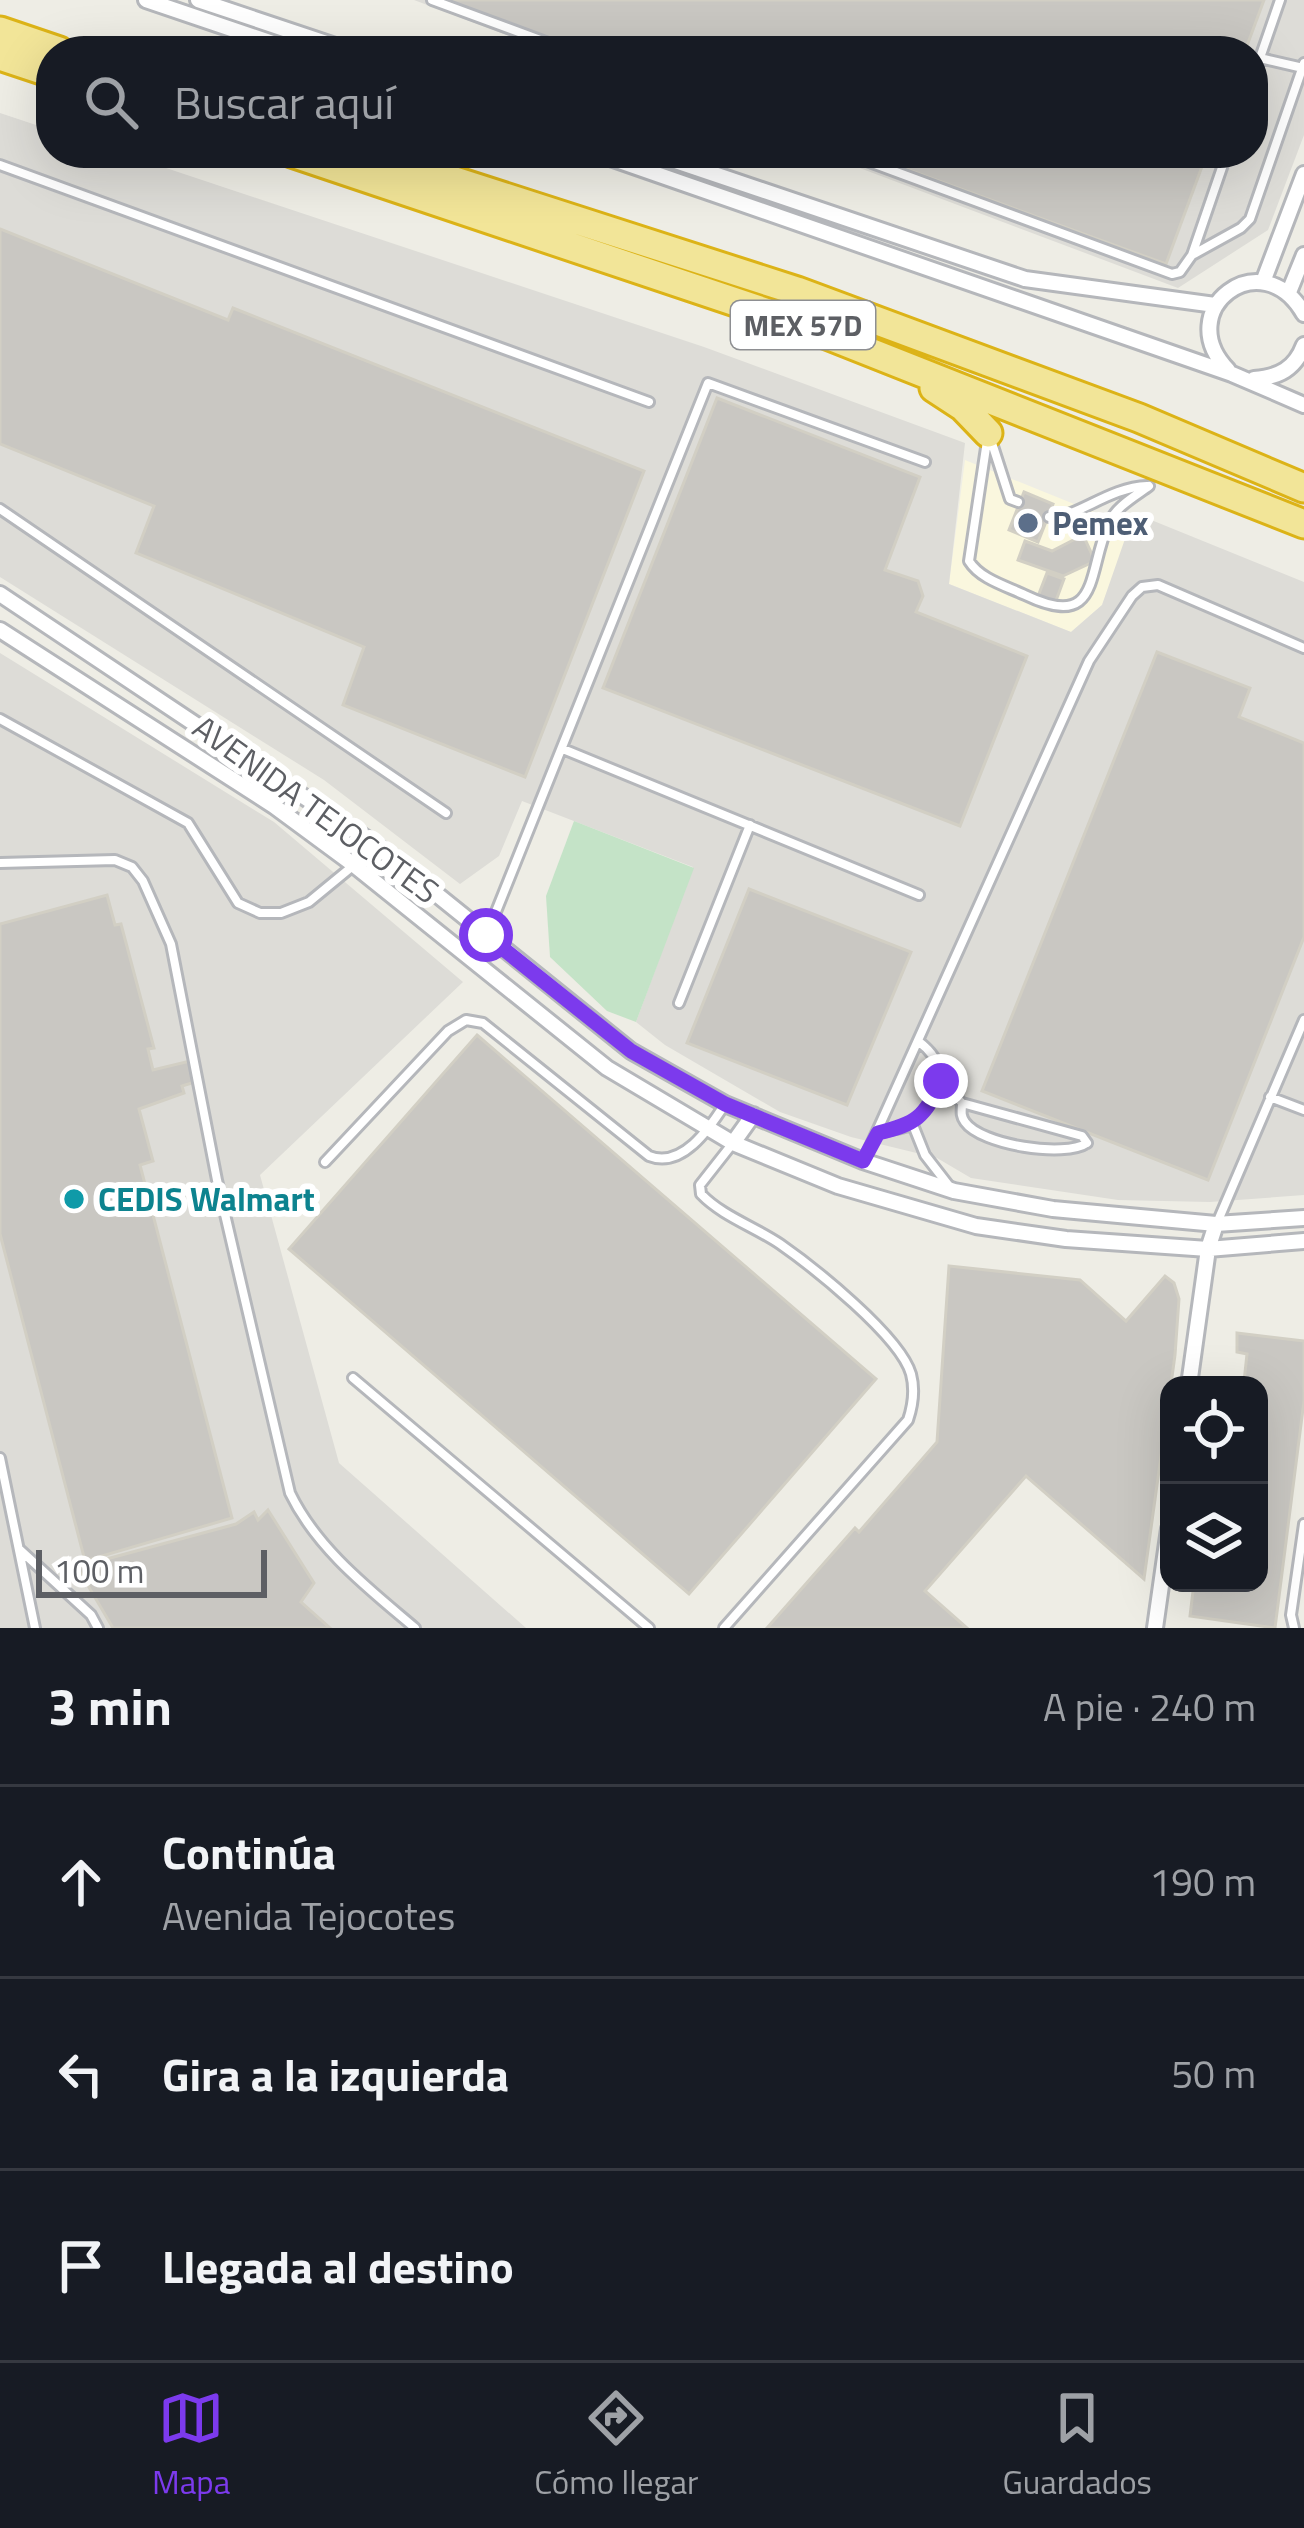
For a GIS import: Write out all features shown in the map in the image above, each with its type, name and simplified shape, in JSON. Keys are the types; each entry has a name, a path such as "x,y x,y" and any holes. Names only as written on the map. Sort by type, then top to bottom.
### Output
{"highway":[{"path":"0,31 36,43"},
{"path":"0,56 36,68"},
{"name":"MEX 57D","path":"337,168 789,320 1304,524"},
{"name":"MEX 57D","path":"415,168 797,291 1139,418 1304,488"},
{"path":"789,320 851,353 937,389 963,407 988,434"},
{"path":"1148,486 1192,486 1257,504"}],"street":[{"path":"146,0 252,36"},
{"path":"198,0 305,36"},
{"path":"639,168 1249,380 1304,405"},
{"path":"696,168 1025,279 1215,305"},
{"path":"1263,282 1304,174"},
{"path":"1289,292 1304,254"},
{"path":"1232,374 1214,355 1208,330 1215,305 1228,291 1263,282 1289,292 1304,314"},
{"path":"1249,380 1276,377 1298,360 1304,345"},
{"name":"AVENIDA TEJOCOTES","path":"0,594 374,843 631,1051 725,1104 863,1161 954,1192 1054,1209 1216,1224 1304,1218"},
{"name":"AVENIDA TEJOCOTES","path":"0,630 274,806 608,1069 708,1131 838,1186 976,1226 1066,1239 1208,1249 1304,1241"},
{"path":"734,1143 753,1115"},
{"path":"1190,1376 1208,1249 1216,1224"},
{"path":"1155,1628 1160,1592"}],"lane":[{"path":"432,0 529,36"},
{"path":"1268,36 1280,0"},
{"path":"1268,59 1303,65 1268,167"},
{"path":"0,165 650,402"},
{"path":"886,168 1172,274 1180,272 1192,255 1222,168"},
{"path":"1192,255 1250,219 1268,168"},
{"path":"486,935 708,383 925,462"},
{"path":"988,434 969,561 978,572 1048,606 1072,605 1089,592 1107,526 1115,512 1148,486"},
{"path":"988,434 1010,499 1018,502"},
{"path":"1049,517 1066,517 1125,487 1148,486"},
{"path":"0,508 446,813"},
{"path":"863,1161 1089,661 1132,596 1142,587 1158,585 1304,648"},
{"path":"0,719 188,823 238,903 260,913 281,913 309,902 374,843"},
{"path":"563,748 919,895"},
{"path":"679,1003 750,825"},
{"path":"0,863 115,860 132,867 143,881 171,944 217,1180 290,1493 298,1512 350,1574 415,1628"},
{"path":"325,1162 448,1030 466,1020 483,1023 649,1156 671,1160 708,1131 725,1104"},
{"path":"1216,1224 1304,1020"},
{"path":"918,1041 934,1053 941,1081 962,1102 1082,1136 1087,1143 1078,1149 1055,1149 993,1139 968,1126 962,1102"},
{"path":"878,1133 913,1125 941,1081"},
{"path":"1270,1097 1304,1110"},
{"path":"913,1125 925,1155 954,1192"},
{"path":"724,1628 908,1420 913,1406 910,1370 899,1351 840,1291 779,1243 701,1194 700,1185 734,1143"},
{"path":"353,1378 649,1628"},
{"path":"0,1458 35,1628"},
{"path":"1294,1628 1291,1616 1304,1525"},
{"path":"18,1548 91,1615 98,1628"}],"shaded area":[{"path":"414,0 1304,0 1304,135 1268,230 1178,288 860,168 1268,168 1268,36 509,36"},
{"path":"0,113 36,125 36,168 166,168 704,347 965,443 949,584 1071,632 1102,605 1134,513 1304,582 1304,1195 1210,1202 1118,1200 971,1178 937,1158 851,1137 780,1112 665,1045 636,1022 693,867 522,801 499,856 460,884 324,780 0,577"},
{"path":"965,460 1131,527 1102,605 1071,632 949,584"},
{"path":"0,653 274,822 463,982 260,1175 339,1463 526,1628 0,1628"}],"green space":[{"path":"574,821 694,868 636,1022 607,1011 550,957 546,896"}],"building":[{"path":"443,0 1264,0 1251,36 542,36"},
{"path":"903,168 1201,168 1166,264"},
{"path":"0,229 228,320 233,308 644,471 525,777 343,705 364,647 136,553 154,506 0,444"},
{"path":"717,398 920,477 885,570 918,581 923,596 916,612 1027,656 960,826 603,688"},
{"path":"1024,492 1053,504 1038,542 1009,530"},
{"path":"1083,535 1095,561 1063,576 1018,560 1025,541 1052,551"},
{"path":"1047,573 1064,579 1054,606 1037,599"},
{"path":"1157,652 1250,688 1239,717 1304,743 1304,937 1208,1180 982,1091"},
{"path":"749,889 911,952 847,1105 687,1043"},
{"name":"CEDIS Walmart","path":"107,895 115,925 121,924 154,1048 148,1049 153,1070 190,1061 195,1082 182,1086 184,1093 139,1109 153,1161 140,1165 232,1518 85,1561 0,1234 0,924"},
{"path":"477,1035 876,1379 689,1594 289,1249"},
{"path":"949,1266 1080,1280 1126,1321 1165,1276 1174,1283 1179,1299 1175,1355 1172,1376 1160,1376 1160,1463 1144,1579 1026,1476 925,1591 967,1628 767,1628 937,1442"},
{"path":"1237,1333 1304,1341 1304,1401 1275,1628 1190,1616 1193,1592 1268,1592 1268,1376 1245,1376 1247,1354 1237,1352"},
{"path":"268,1510 314,1583 301,1602 330,1628 113,1628 77,1567 236,1524 254,1512 258,1520"}],"place":[{"name":"Pemex","path":"1028,523"},
{"name":"CEDIS Walmart","path":"74,1199"}],"route":[{"path":"486,935 631,1051 725,1104 863,1161 878,1133 913,1125 941,1081"}]}
